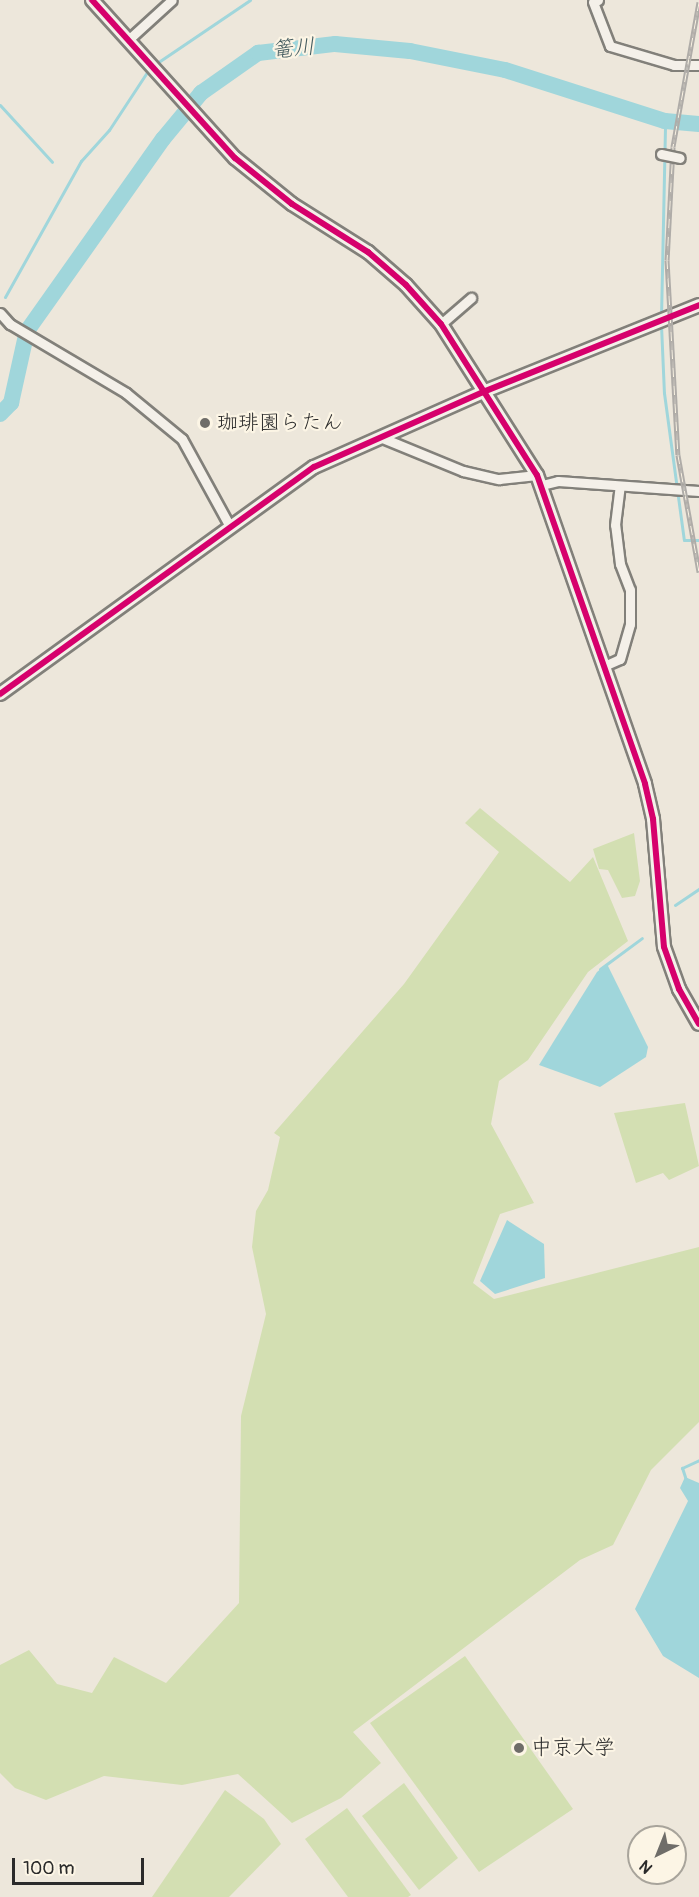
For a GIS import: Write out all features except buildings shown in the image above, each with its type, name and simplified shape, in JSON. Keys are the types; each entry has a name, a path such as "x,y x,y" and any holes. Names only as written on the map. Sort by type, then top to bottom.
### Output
{"street":[{"path":"92,0 235,158 292,204 395,273 441,324 540,480 650,801 664,947 679,989 699,1024"},
{"path":"128,40 172,0"},
{"path":"598,0 592,3 610,46 674,65 699,65"},
{"path":"662,154 680,158"},
{"path":"441,324 471,298"},
{"path":"0,694 229,525 314,467 483,392 699,305"},
{"path":"0,313 10,324 126,393 182,439 229,525"},
{"path":"380,437 463,471 500,479 697,491"},
{"path":"604,666 620,659 630,624 630,590 620,564 615,525 620,486"}],"green space":[{"path":"480,808 570,882 593,857 628,941 588,972 528,1060 499,1081 491,1124 534,1203 500,1214 473,1283 494,1299 699,1247 699,1422 651,1470 613,1545 580,1560 353,1732 381,1763 341,1798 292,1823 238,1774 182,1785 104,1776 46,1800 15,1788 0,1773 0,1665 29,1650 57,1684 92,1693 114,1657 166,1683 239,1603 241,1416 266,1314 252,1247 256,1211 268,1190 280,1137 274,1133 404,984 499,852 465,823"},
{"path":"634,833 640,881 635,896 622,898 608,870 599,869 593,849"},
{"path":"685,1103 699,1166 669,1180 663,1173 636,1183 614,1113"},
{"path":"465,1656 573,1809 479,1872 370,1723"},
{"path":"404,1783 458,1858 419,1890 362,1816"},
{"path":"225,1790 264,1819 281,1844 229,1897 152,1897"},
{"path":"347,1808 411,1895 408,1897 348,1897 305,1839"}],"water":[{"path":"607,964 648,1047 646,1057 600,1087 539,1065 597,972"},
{"path":"507,1220 544,1244 545,1278 495,1294 480,1281"},
{"path":"685,1477 699,1483 699,1678 663,1656 635,1609 688,1501 680,1488"}],"waterway":[{"path":"154,65 250,0"},
{"name":"篭川","path":"0,414 11,403 27,331 163,139 201,93 258,53 335,44 410,51 505,70 665,121 699,124"},
{"path":"5,297 81,161 109,130 149,69"},
{"path":"0,105 52,162"},
{"path":"661,318 665,121"},
{"path":"661,325 664,393 684,540 699,540"},
{"path":"675,905 699,889"},
{"path":"600,969 642,938"},
{"path":"687,1483 682,1468 699,1460"}],"railway":[{"path":"699,2 673,147 667,260 678,455 699,572"}],"cycle path":[{"path":"92,0 235,158 292,204 368,252 406,285 441,324 537,475 645,784 653,819 664,947 679,989 699,1024"},
{"path":"0,694 314,467 483,392 699,305"}],"place":[{"name":"珈琲園らたん","path":"205,423"},
{"name":"中京大学","path":"519,1748"}]}
